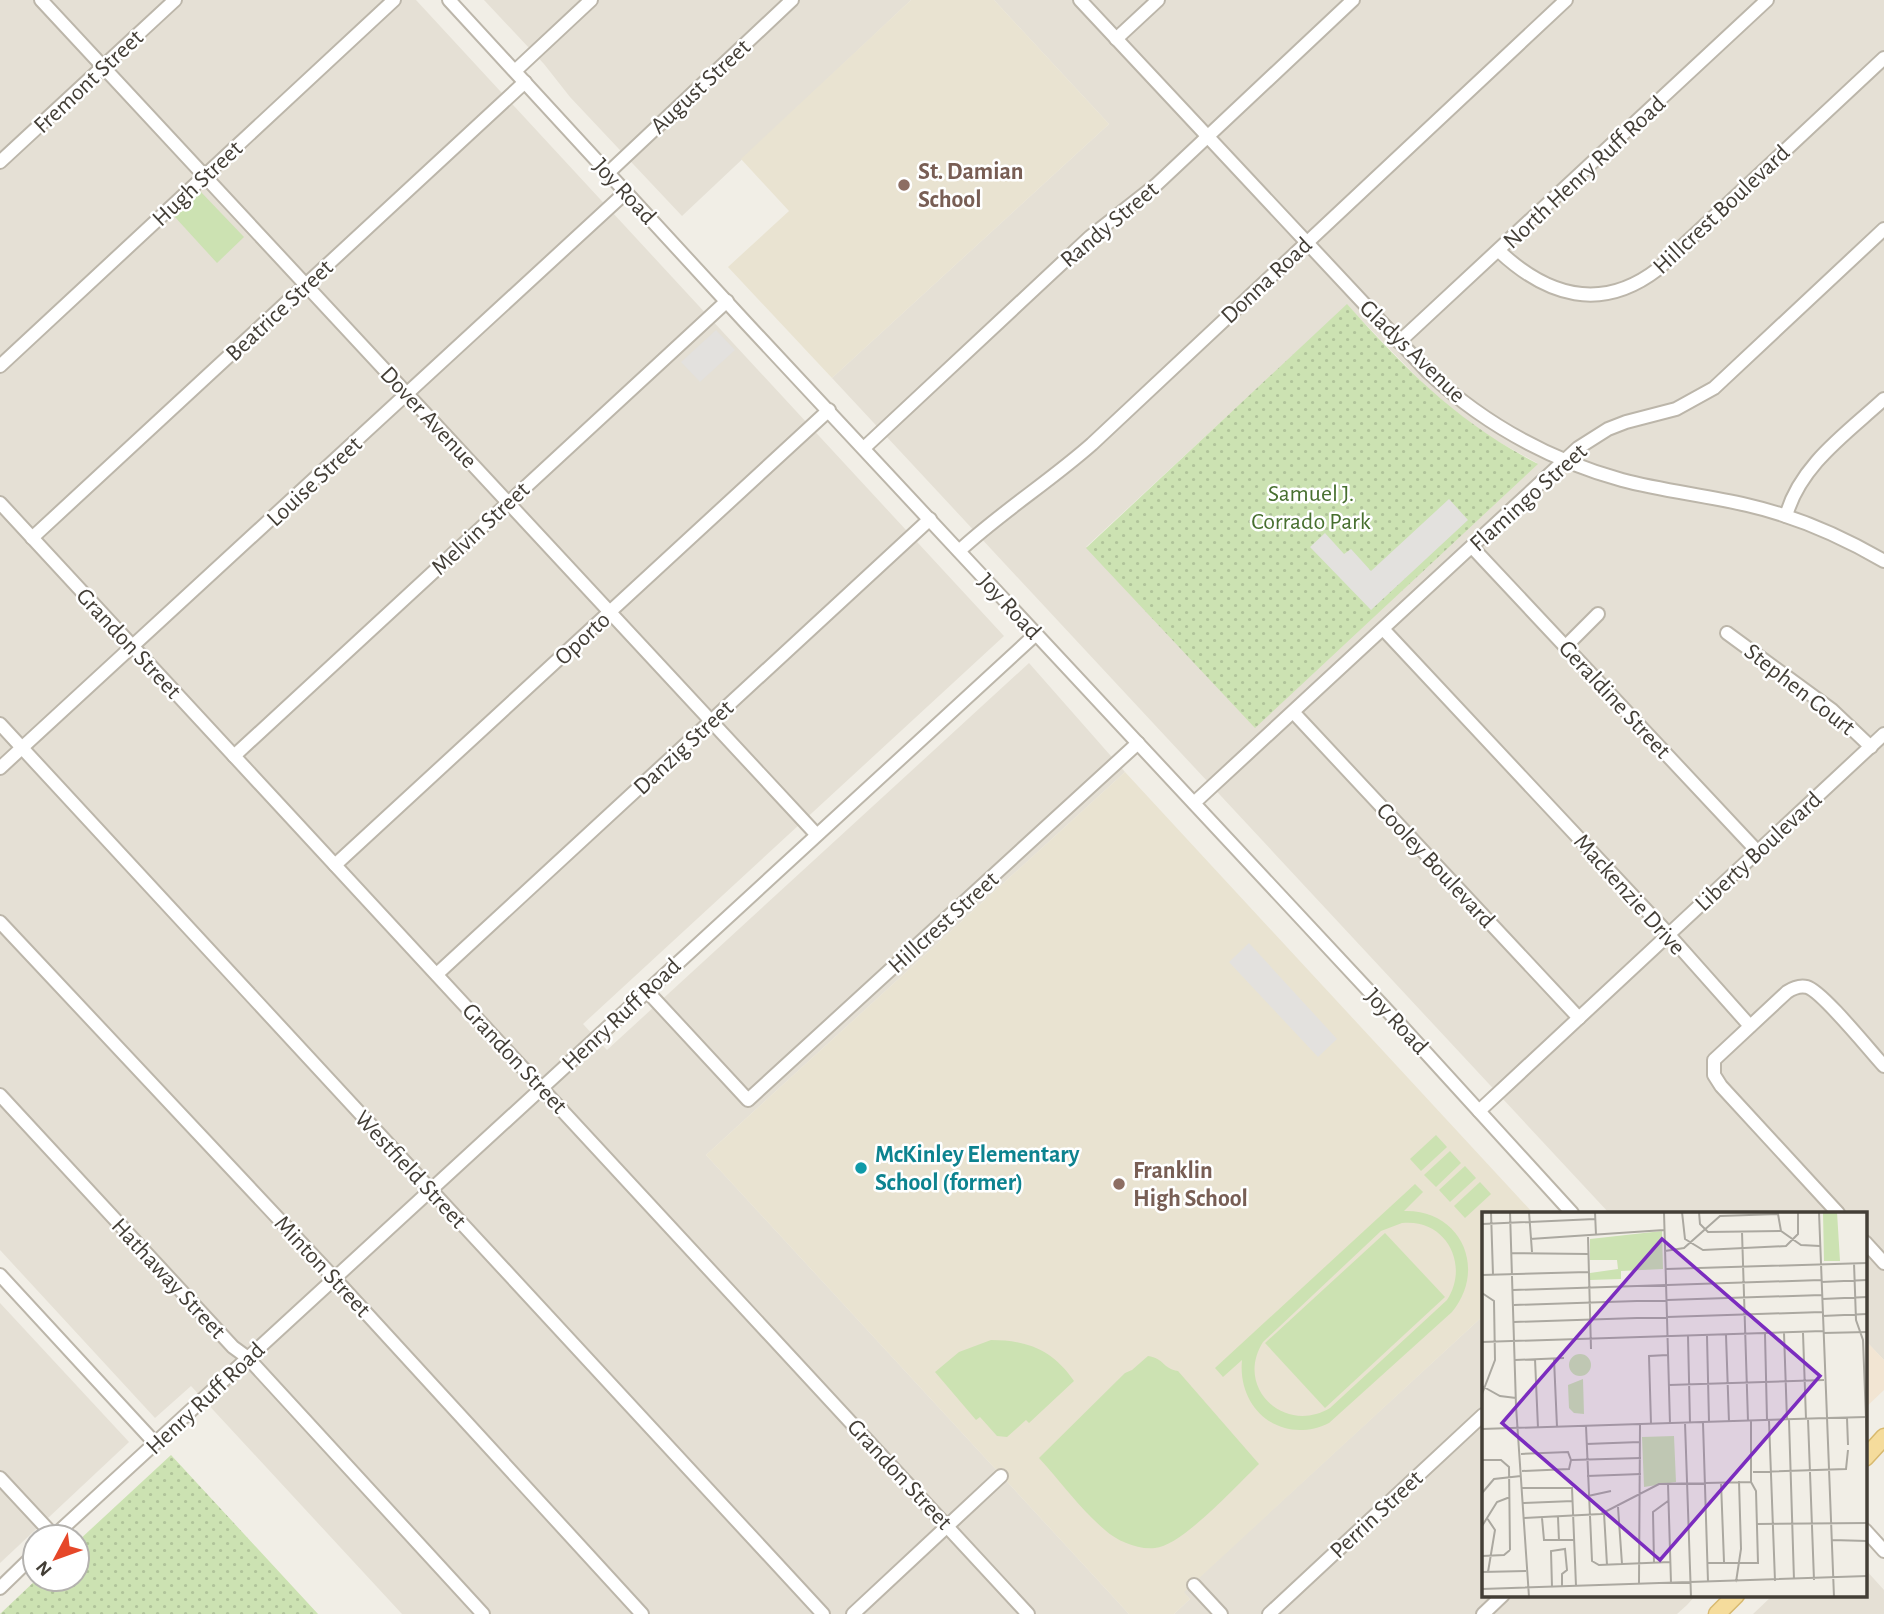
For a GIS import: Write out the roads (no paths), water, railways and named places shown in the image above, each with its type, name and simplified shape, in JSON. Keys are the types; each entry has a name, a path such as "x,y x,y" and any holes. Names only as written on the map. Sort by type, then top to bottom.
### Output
{"main road":[{"path":"1867,1456 1884,1437"},
{"path":"1717,1614 1735,1596"}],"street":[{"name":"Dover Avenue","path":"41,0 816,834"},
{"name":"Fremont Street","path":"0,162 175,0"},
{"name":"Hugh Street","path":"0,366 394,0"},
{"name":"Joy Road","path":"449,0 1571,1212"},
{"path":"515,71 592,0"},
{"name":"August Street","path":"608,173 792,0"},
{"name":"Gladys Avenue","path":"1080,0 1399,342 1446,389 1479,413 1544,452 1565,460 1622,480 1743,504 1786,516 1841,538 1884,561"},
{"path":"1116,39 1158,0"},
{"name":"Randy Street","path":"864,448 1090,237 1156,185 1353,0"},
{"name":"Donna Road","path":"959,551 993,521 1073,461 1566,0"},
{"name":"North Henry Ruff Road","path":"1399,342 1767,0"},
{"name":"Hillcrest Boulevard","path":"1499,251 1532,278 1565,291 1604,293 1639,282 1658,269 1884,58"},
{"name":"Beatrice Street","path":"32,538 525,82"},
{"name":"Louise Street","path":"0,768 626,192"},
{"name":"Flamingo Street","path":"1194,803 1587,441 1626,422 1676,409 1714,388 1884,229"},
{"name":"Melvin Street","path":"234,756 727,301"},
{"path":"1786,516 1803,477 1884,399"},
{"name":"Oporto","path":"335,865 829,410"},
{"name":"Grandon Street","path":"0,503 1028,1614"},
{"name":"Danzig Street","path":"437,974 930,519"},
{"name":"Geraldine Street","path":"1472,547 1758,852"},
{"path":"1566,646 1598,614"},
{"name":"Mackenzie Drive","path":"1384,630 1750,1026"},
{"name":"Stephen Court","path":"1727,633 1832,710 1871,747"},
{"name":"Henry Ruff Road","path":"69,1523 1036,634"},
{"name":"Cooley Boulevard","path":"1294,713 1579,1018"},
{"name":"Westfield Street","path":"0,724 823,1614"},
{"name":"Liberty Boulevard","path":"1479,1111 1884,734"},
{"name":"Hillcrest Street","path":"646,990 748,1100 1138,743"},
{"name":"Minton Street","path":"0,922 335,1279 642,1614"},
{"path":"1837,1212 1731,1098 1714,1075 1714,1060 1790,989 1800,986 1809,987 1819,996 1884,1066"},
{"name":"Hathaway Street","path":"0,1095 233,1347 248,1358 482,1614"},
{"path":"1867,1244 1884,1263"},
{"path":"0,1275 155,1443"},
{"name":"Perrin Street","path":"1269,1614 1482,1416"},
{"path":"853,1614 1001,1476"},
{"path":"0,1478 41,1523"},
{"path":"1867,1532 1884,1551"},
{"path":"0,1588 21,1568"},
{"path":"1194,1585 1221,1614"},
{"path":"1483,1614 1502,1596"}],"place":[{"name":"St. Damian School","path":"904,185"},
{"name":"McKinley Elementary School (former)","path":"861,1168"},
{"name":"Franklin High School","path":"1119,1184"}],"park label":[{"name":"Samuel J. Corrado Park","path":"1311,507"}]}
